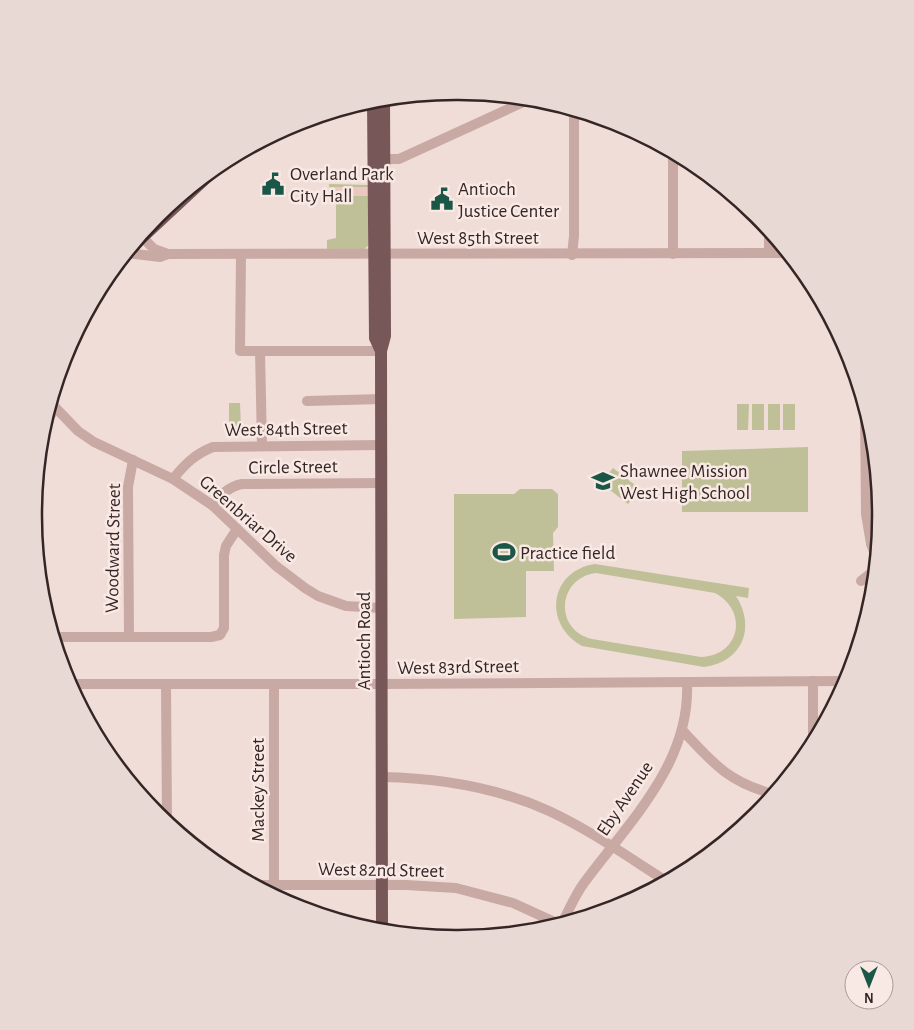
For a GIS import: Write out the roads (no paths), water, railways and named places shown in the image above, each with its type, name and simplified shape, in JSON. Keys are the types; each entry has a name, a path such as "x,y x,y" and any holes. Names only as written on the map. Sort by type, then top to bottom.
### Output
{"main road":[{"name":"Antioch Road","path":"382,923 381,351 385,336 379,255 379,159 383,107"},
{"name":"Antioch Road","path":"374,109 379,159"}],"street":[{"path":"379,159 399,159 517,105"},
{"path":"572,254 574,236 574,118"},
{"path":"673,161 673,254"},
{"path":"769,242 769,253"},
{"name":"West 85th Street","path":"144,243 168,254"},
{"name":"West 85th Street","path":"135,254 160,257 168,254 778,253"},
{"path":"241,255 240,351 381,351"},
{"path":"260,351 262,446"},
{"path":"307,400 382,399"},
{"name":"Greenbriar Drive","path":"57,410 78,431 94,442 173,479 212,505 276,566 318,596 346,606 382,608"},
{"path":"865,443 866,514 871,543"},
{"name":"West 84th Street","path":"173,479 187,462 201,451 213,447 382,445"},
{"name":"Woodward Street","path":"129,637 128,487 133,460"},
{"name":"Circle Street","path":"212,505 223,493 234,486 242,484 382,483"},
{"path":"61,637 211,637 220,635 224,628 224,555 226,546 238,529"},
{"path":"861,581 867,576"},
{"path":"813,681 815,724"},
{"name":"West 83rd Street","path":"79,684 837,681"},
{"name":"Eby Avenue","path":"566,914 583,885 628,827 660,781 683,731 687,706 687,682"},
{"name":"Mackey Street","path":"274,684 274,887"},
{"path":"166,685 167,811"},
{"path":"683,731 708,759 728,776 744,785 766,792"},
{"path":"382,777 433,780 460,784 484,788 520,800 548,811 572,824 659,877"},
{"name":"West 82nd Street","path":"280,890 382,885 456,888 513,903 549,919"}],"place":[{"name":"Overland Park City Hall","path":"273,184"},
{"name":"Antioch Justice Center","path":"442,199"},
{"name":"Shawnee Mission West High School","path":"603,481"},
{"name":"Practice field","path":"504,552"}]}
